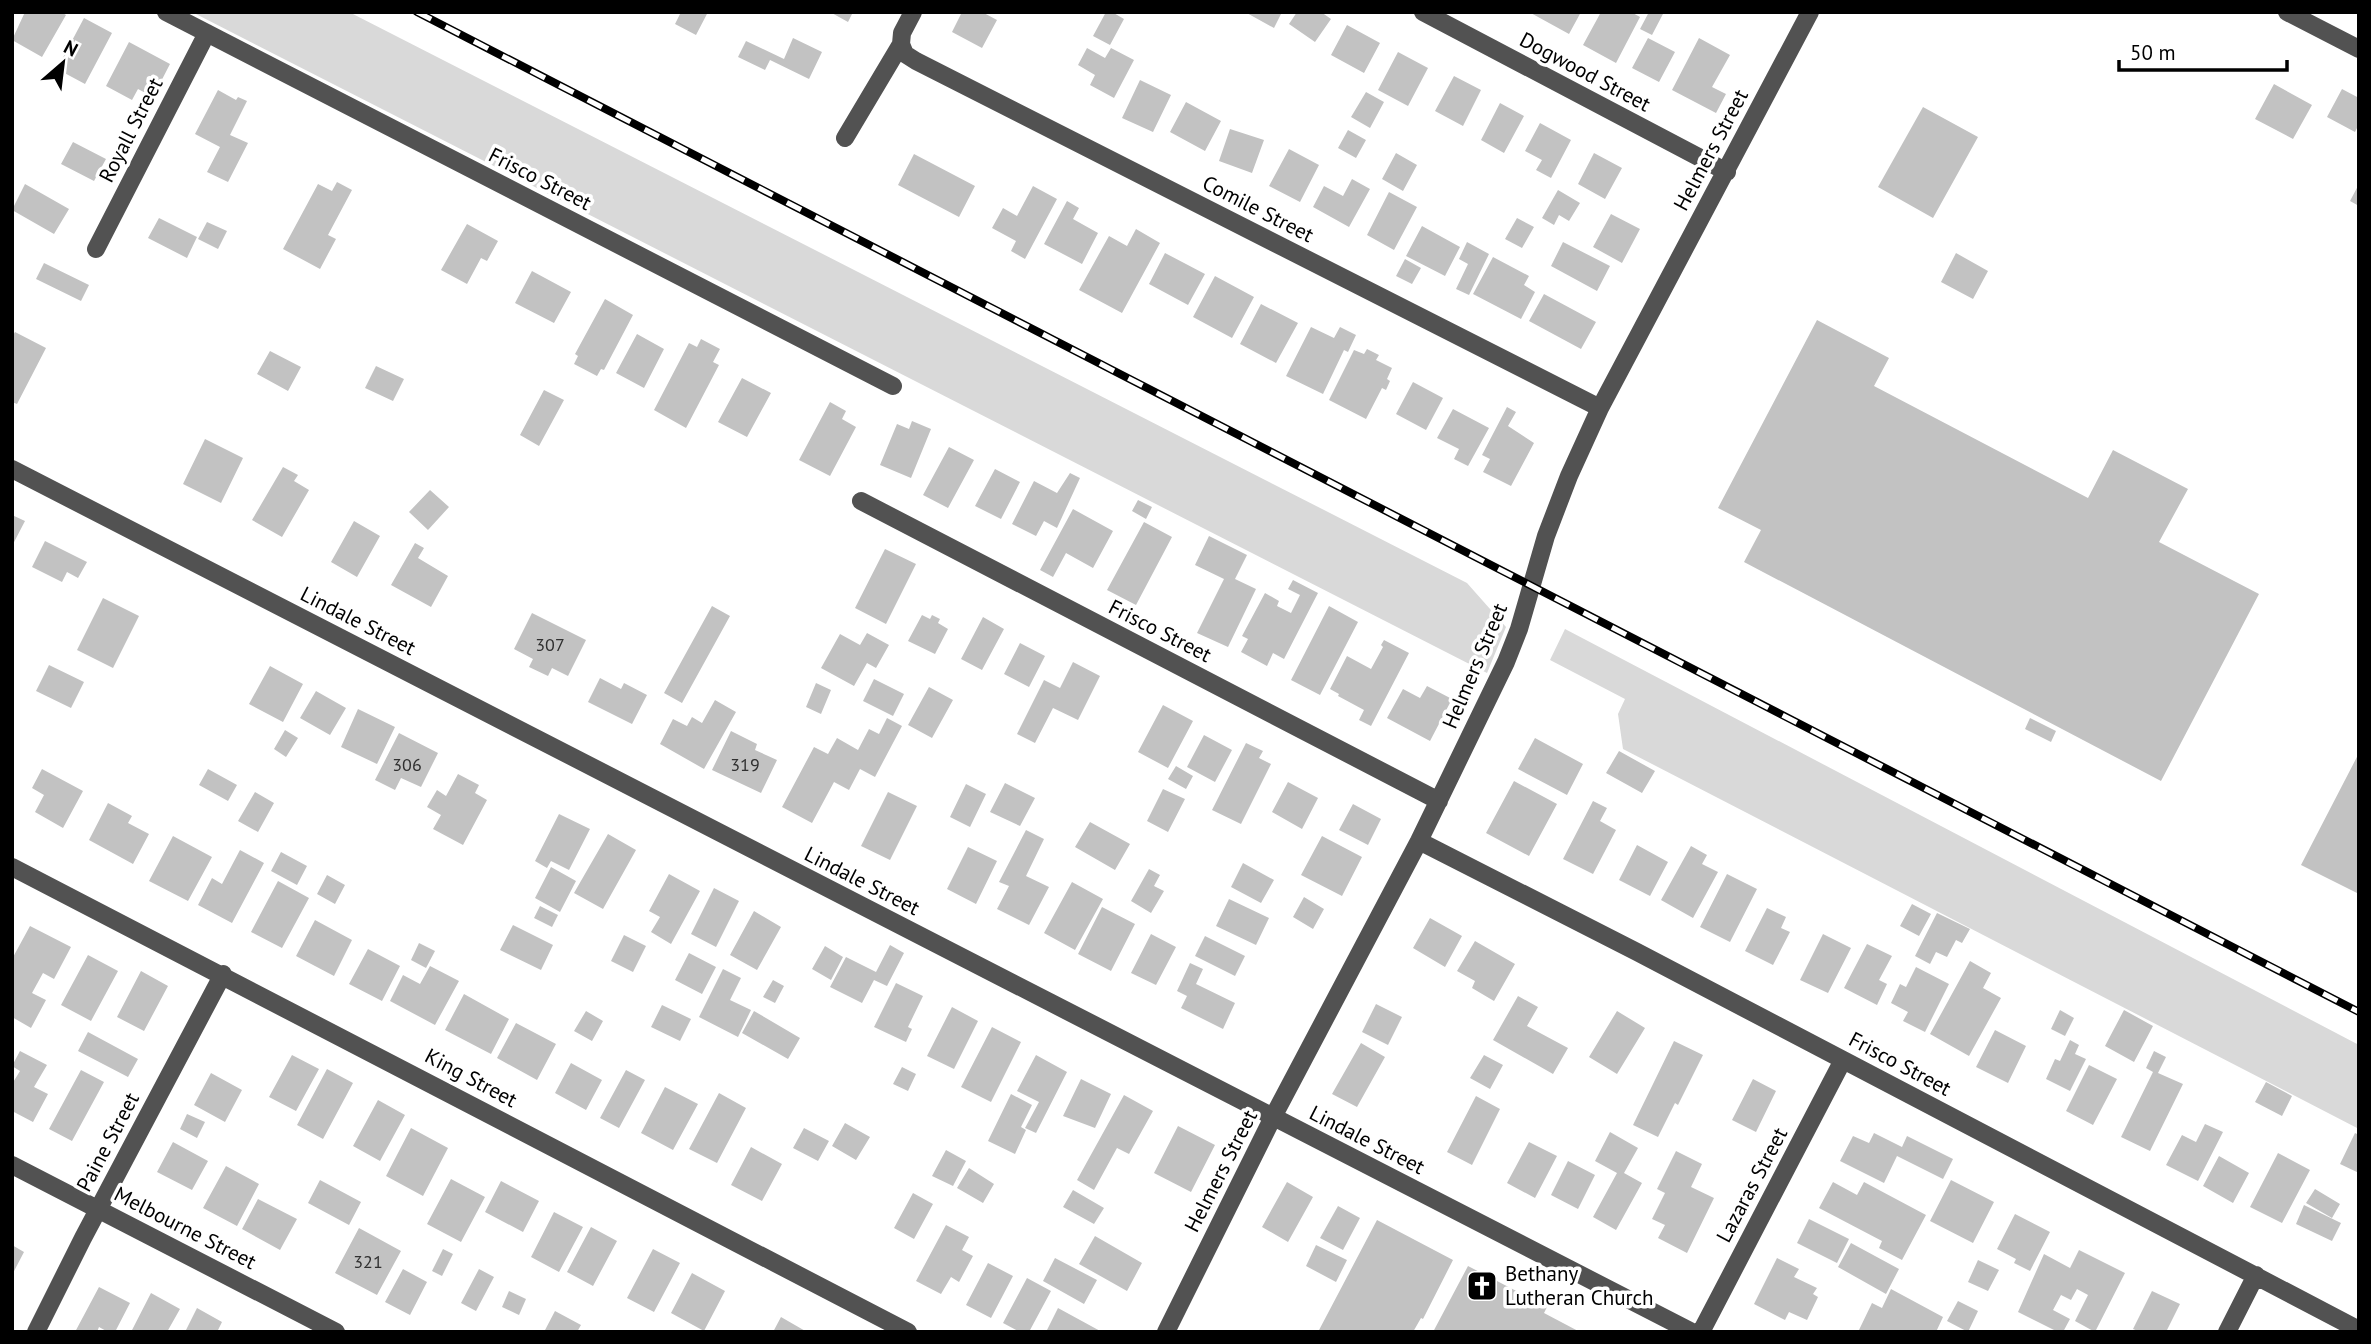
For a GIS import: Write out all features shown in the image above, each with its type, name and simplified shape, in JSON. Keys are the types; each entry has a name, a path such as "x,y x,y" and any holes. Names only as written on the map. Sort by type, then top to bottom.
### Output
{"street":[{"name":"Frisco Street","path":"166,12 893,386"},
{"path":"845,138 901,44 902,33 913,12"},
{"name":"Dogwood Street","path":"1423,12 1727,172"},
{"name":"Helmers Street","path":"1166,1332 1273,1117 1419,841 1507,662 1546,536 1600,408 1810,12"},
{"path":"2287,12 2359,49"},
{"name":"Royall Street","path":"96,248 207,33"},
{"name":"Comile Street","path":"901,44 905,54 916,61 1600,408"},
{"name":"Lindale Street","path":"12,469 1692,1332"},
{"name":"Frisco Street","path":"861,501 1439,801"},
{"name":"Frisco Street","path":"1419,841 2359,1329"},
{"name":"King Street","path":"12,867 223,974 908,1332"},
{"name":"Paine Street","path":"36,1332 223,974"},
{"name":"Lazaras Street","path":"1701,1332 1843,1060"},
{"name":"Melbourne Street","path":"12,1165 336,1332"},
{"path":"2227,1332 2256,1275"}],"shaded area":[{"path":"192,12 349,12 1467,583 1506,627 1487,673"},
{"path":"1565,629 2359,1045 2359,1129 1623,749 1618,714 1625,699 1550,660"}],"building":[{"path":"25,12 61,12 66,15 42,57 12,40"},
{"path":"681,12 708,12 696,35 675,24"},
{"path":"830,12 853,12 848,22"},
{"path":"962,12 982,12 997,20 982,48 952,32"},
{"path":"1106,12 1112,12 1124,19 1110,45 1093,36"},
{"path":"1245,12 1282,12 1274,28"},
{"path":"1297,12 1321,12 1331,19 1315,42 1289,24"},
{"path":"1529,12 1581,12 1569,34"},
{"path":"1601,12 1631,12 1640,17 1616,63 1583,45"},
{"path":"1649,12 1664,12 1652,35 1640,29"},
{"path":"84,18 112,33 85,84 57,69"},
{"path":"1347,25 1380,43 1364,73 1331,55"},
{"path":"793,38 822,52 809,79 770,60 765,70 738,57 746,41 784,59"},
{"path":"1648,38 1675,52 1659,82 1632,68"},
{"path":"1699,38 1730,55 1712,87 1726,94 1716,113 1672,90"},
{"path":"129,42 170,64 153,97 138,89 132,100 106,86"},
{"path":"1087,48 1105,58 1111,48 1134,60 1114,98 1090,85 1095,75 1078,65"},
{"path":"1398,52 1428,68 1408,106 1378,90"},
{"path":"1454,76 1481,90 1463,126 1435,111"},
{"path":"1140,80 1171,95 1153,132 1122,118"},
{"path":"2274,84 2312,105 2293,139 2255,119"},
{"path":"2342,89 2359,98 2359,124 2355,132 2327,117"},
{"path":"218,90 236,100 238,97 247,101 230,135 248,143 228,182 207,172 220,147 195,134"},
{"path":"1366,92 1384,102 1370,128 1351,117"},
{"path":"1186,102 1221,121 1205,151 1170,132"},
{"path":"1500,103 1524,116 1504,153 1481,140"},
{"path":"1923,107 1978,137 1933,218 1878,187"},
{"path":"1540,123 1571,140 1551,178 1536,170 1542,160 1525,151"},
{"path":"1230,129 1264,140 1252,173 1219,161"},
{"path":"1348,130 1366,140 1356,158 1338,148"},
{"path":"73,142 106,159 94,181 61,164"},
{"path":"1289,149 1319,165 1300,202 1269,186"},
{"path":"1396,153 1417,165 1403,191 1382,179"},
{"path":"1594,153 1622,168 1605,199 1578,184"},
{"path":"914,154 975,186 959,217 898,185"},
{"path":"1352,179 1370,189 1349,227 1313,207 1324,186 1343,196"},
{"path":"337,182 352,190 328,235 336,239 320,269 283,249 318,184 332,191"},
{"path":"25,184 69,209 54,234 12,210"},
{"path":"2359,184 2359,206 2350,201"},
{"path":"1033,186 1057,199 1025,259 1011,251 1016,241 992,228 1003,208 1017,216"},
{"path":"1558,190 1580,203 1569,221 1559,215 1554,225 1542,218"},
{"path":"1389,192 1417,207 1394,250 1367,235"},
{"path":"1067,201 1079,208 1073,219 1098,233 1082,264 1044,244"},
{"path":"1611,214 1640,229 1622,263 1593,247"},
{"path":"159,218 197,237 187,258 148,238"},
{"path":"1517,218 1534,227 1522,248 1505,239"},
{"path":"207,222 227,231 218,249 198,239"},
{"path":"467,224 498,241 487,261 481,258 467,284 441,270"},
{"path":"1422,226 1460,247 1445,276 1406,256"},
{"path":"1136,229 1160,243 1122,313 1079,290 1109,236 1127,246"},
{"path":"1467,242 1489,254 1469,295 1456,289 1468,264 1459,259"},
{"path":"1563,242 1610,266 1597,291 1551,266"},
{"path":"1165,253 1205,274 1188,305 1149,284"},
{"path":"1956,253 1988,271 1973,299 1941,282"},
{"path":"1493,257 1529,276 1524,285 1535,292 1521,319 1473,294"},
{"path":"1405,259 1421,268 1412,284 1396,276"},
{"path":"44,263 89,285 81,301 36,279"},
{"path":"532,271 571,292 554,323 515,303"},
{"path":"1215,276 1254,297 1232,338 1193,317"},
{"path":"1544,294 1596,322 1581,349 1529,321"},
{"path":"605,299 633,315 604,370 601,369 597,376 574,364 578,356 575,354"},
{"path":"1261,304 1298,323 1276,363 1240,344"},
{"path":"1817,320 1889,358 1874,386 2088,498 2113,450 2188,489 2159,542 2259,594 2161,781 1744,562 1761,530 1718,508"},
{"path":"1311,327 1334,338 1340,327 1356,335 1348,352 1344,350 1323,394 1286,376"},
{"path":"15,332 46,348 17,404 12,402 12,337"},
{"path":"637,334 664,349 644,388 616,373"},
{"path":"701,339 720,349 713,362 719,365 686,428 654,410 689,343 697,347"},
{"path":"1367,349 1379,355 1376,360 1392,368 1386,390 1382,388 1366,419 1329,400 1354,350 1364,354"},
{"path":"270,351 301,367 288,391 257,374"},
{"path":"376,366 404,379 393,401 365,388"},
{"path":"742,378 771,393 747,437 718,422"},
{"path":"1413,382 1443,398 1426,430 1396,414"},
{"path":"544,390 564,400 539,446 520,435"},
{"path":"830,402 846,411 842,419 856,427 830,476 799,460"},
{"path":"1507,407 1516,412 1508,426 1534,443 1511,486 1483,472 1490,459 1482,455"},
{"path":"1453,409 1489,428 1468,466 1454,459 1459,449 1437,438"},
{"path":"912,421 931,429 911,478 880,465 897,424 909,429"},
{"path":"205,439 243,458 221,503 183,484"},
{"path":"949,447 974,460 948,508 923,495"},
{"path":"283,467 298,475 294,481 309,490 282,537 252,520"},
{"path":"995,469 1020,482 1001,519 975,506"},
{"path":"1070,473 1080,478 1057,528 1044,521 1036,536 1012,524 1034,481 1057,493"},
{"path":"430,490 449,507 428,530 409,512"},
{"path":"1138,500 1152,507 1146,519 1132,511"},
{"path":"1073,509 1113,531 1093,568 1066,553 1053,577 1040,570"},
{"path":"12,515 25,521 12,546"},
{"path":"354,521 380,536 357,577 331,562"},
{"path":"1144,522 1172,537 1136,605 1107,590"},
{"path":"1209,536 1247,555 1235,579 1256,589 1228,647 1197,633 1224,579 1195,565"},
{"path":"45,541 87,562 78,578 67,572 62,582 32,567"},
{"path":"415,543 424,548 418,558 448,576 431,607 391,585"},
{"path":"885,549 916,564 886,624 855,608"},
{"path":"1293,580 1318,593 1284,659 1273,653 1267,666 1241,652 1248,639 1242,636 1265,593 1279,601 1277,606 1291,613 1300,595 1288,589"},
{"path":"103,598 139,616 113,668 77,650"},
{"path":"712,606 730,616 682,703 664,693"},
{"path":"1329,606 1358,622 1320,695 1291,680"},
{"path":"532,613 586,640 568,676 552,668 548,676 529,667 533,659 514,649"},
{"path":"922,615 930,619 932,615 940,619 938,623 948,629 935,654 908,641"},
{"path":"983,617 1004,629 982,670 961,659"},
{"path":"867,633 889,645 876,668 867,663 854,686 821,668 840,634 860,645"},
{"path":"1384,640 1409,653 1371,726 1359,720 1364,710 1330,689 1347,656 1371,669"},
{"path":"1020,643 1045,656 1029,687 1004,674"},
{"path":"1073,662 1100,676 1078,720 1053,708 1035,743 1017,734 1044,680 1060,688"},
{"path":"49,665 84,682 71,708 36,691"},
{"path":"270,666 303,684 283,722 249,704"},
{"path":"600,678 621,689 624,683 647,695 632,724 588,702"},
{"path":"874,679 904,694 893,716 863,701"},
{"path":"816,683 831,690 821,714 806,707"},
{"path":"1427,686 1452,699 1430,741 1387,718 1403,689 1420,698"},
{"path":"929,687 953,700 932,738 908,725"},
{"path":"316,691 346,708 330,735 300,718"},
{"path":"715,700 736,712 704,769 660,744 673,719 687,726 692,717 702,723"},
{"path":"1163,705 1193,721 1168,768 1138,752"},
{"path":"358,709 395,727 377,764 341,747"},
{"path":"887,718 902,726 875,777 860,769 849,790 834,782 812,823 782,807 814,747 828,754 837,738 858,750 869,729 879,734"},
{"path":"2030,718 2056,731 2051,742 2025,729"},
{"path":"285,730 298,738 286,757 274,749"},
{"path":"731,731 757,744 755,750 777,760 761,793 712,770"},
{"path":"399,733 438,753 421,787 401,778 395,790 375,780"},
{"path":"1204,735 1232,750 1215,782 1187,767"},
{"path":"1535,738 1583,764 1567,795 1518,769"},
{"path":"1246,743 1263,751 1259,758 1271,764 1241,824 1212,810"},
{"path":"1619,751 1655,771 1642,793 1606,773"},
{"path":"2359,753 2359,894 2301,865"},
{"path":"1176,766 1193,776 1186,789 1168,779"},
{"path":"42,769 83,791 63,828 35,812 44,795 32,788"},
{"path":"208,769 237,785 228,801 199,785"},
{"path":"458,774 479,785 475,793 487,800 463,845 433,829 441,815 427,807 437,790 446,796"},
{"path":"1514,781 1557,804 1529,856 1486,833"},
{"path":"1288,782 1318,798 1302,829 1272,812"},
{"path":"1005,783 1035,798 1020,826 990,812"},
{"path":"966,784 986,794 970,827 950,817"},
{"path":"1163,789 1185,799 1168,832 1147,821"},
{"path":"255,792 274,803 258,832 238,821"},
{"path":"888,792 917,806 890,860 861,846"},
{"path":"1593,801 1607,808 1600,821 1616,830 1593,874 1563,859"},
{"path":"108,803 132,816 128,823 149,834 133,864 89,840"},
{"path":"1353,804 1381,819 1368,845 1339,830"},
{"path":"559,814 590,829 569,870 551,861 547,868 535,861"},
{"path":"1090,822 1130,844 1115,870 1075,847"},
{"path":"1026,830 1044,839 1026,876 1049,887 1029,925 997,909 1009,886 999,882"},
{"path":"608,834 636,850 603,909 574,893"},
{"path":"173,836 212,857 188,901 149,881"},
{"path":"1322,836 1362,857 1342,896 1301,875"},
{"path":"1637,845 1668,862 1650,896 1619,880"},
{"path":"1691,846 1707,855 1702,864 1718,872 1693,918 1661,900"},
{"path":"968,847 997,861 976,904 947,889"},
{"path":"240,850 264,863 232,923 198,905 212,878 222,884"},
{"path":"281,852 307,866 297,885 271,871"},
{"path":"1243,863 1274,880 1261,903 1231,887"},
{"path":"551,867 576,881 560,912 535,898"},
{"path":"1149,869 1160,875 1154,886 1164,891 1151,913 1131,901"},
{"path":"669,874 700,891 671,944 651,932 660,917 649,911"},
{"path":"1727,874 1757,889 1730,942 1700,927"},
{"path":"327,875 345,885 335,904 317,894"},
{"path":"278,881 309,898 282,948 251,932"},
{"path":"1072,882 1103,899 1075,950 1044,933"},
{"path":"714,888 739,901 716,947 691,934"},
{"path":"1304,897 1324,909 1313,929 1293,917"},
{"path":"1229,899 1269,918 1256,945 1216,926"},
{"path":"1912,904 1931,914 1919,936 1900,926"},
{"path":"540,906 558,915 552,927 534,918"},
{"path":"1102,907 1135,924 1111,971 1078,954"},
{"path":"1767,908 1786,917 1781,928 1790,932 1773,965 1745,951"},
{"path":"754,911 781,927 757,970 730,955"},
{"path":"1937,913 1970,929 1962,943 1956,940 1947,957 1936,952 1930,964 1915,956"},
{"path":"1430,918 1462,936 1445,967 1413,948"},
{"path":"315,920 352,940 334,976 296,956"},
{"path":"513,925 553,945 541,970 500,950"},
{"path":"30,926 71,947 54,979 43,973 32,993 46,1000 31,1028 12,1017 12,959"},
{"path":"1151,934 1176,947 1156,985 1131,973"},
{"path":"1823,934 1851,948 1828,993 1800,980"},
{"path":"624,935 646,946 633,972 611,961"},
{"path":"1205,936 1245,956 1235,976 1195,956"},
{"path":"1475,941 1515,964 1494,1001 1472,988 1475,981 1457,971"},
{"path":"419,943 435,951 426,968 411,960"},
{"path":"1867,944 1892,956 1879,980 1887,984 1877,1005 1844,988"},
{"path":"890,945 904,953 887,986 874,980 862,1003 830,987 846,957 876,972"},
{"path":"825,946 843,957 831,980 812,969"},
{"path":"368,949 400,966 382,1001 349,984"},
{"path":"689,953 716,967 702,994 675,980"},
{"path":"88,955 118,971 91,1021 61,1005"},
{"path":"1970,961 1991,973 1983,988 2001,998 1969,1056 1930,1034"},
{"path":"1190,963 1203,969 1196,984 1235,1003 1223,1029 1181,1008 1187,996 1177,991"},
{"path":"430,966 459,981 435,1025 390,1001 403,975 420,984"},
{"path":"1916,967 1949,984 1925,1032 1903,1021 1908,1012 1891,1003 1900,984 1906,987"},
{"path":"723,969 741,978 730,1000 751,1010 738,1037 699,1017"},
{"path":"141,971 168,986 144,1031 117,1017"},
{"path":"773,980 784,986 775,1003 763,997"},
{"path":"896,983 923,996 908,1027 912,1029 906,1042 874,1027"},
{"path":"464,994 509,1019 491,1054 445,1030"},
{"path":"1518,996 1538,1007 1527,1026 1568,1048 1553,1074 1493,1040"},
{"path":"1376,1004 1402,1017 1388,1045 1362,1032"},
{"path":"662,1005 691,1019 680,1041 651,1027"},
{"path":"952,1007 978,1021 954,1069 927,1056"},
{"path":"2060,1010 2074,1018 2065,1036 2051,1029"},
{"path":"2124,1010 2153,1026 2134,1062 2105,1046"},
{"path":"586,1011 603,1021 592,1041 574,1031"},
{"path":"754,1011 800,1038 788,1059 742,1033"},
{"path":"1617,1011 1645,1028 1617,1074 1589,1057"},
{"path":"516,1023 556,1044 537,1080 497,1058"},
{"path":"992,1027 1021,1042 991,1102 961,1087"},
{"path":"1995,1030 2026,1046 2008,1083 1976,1067"},
{"path":"88,1032 138,1059 128,1077 78,1051"},
{"path":"2070,1040 2079,1045 2075,1054 2086,1059 2070,1091 2046,1079 2055,1059 2060,1061"},
{"path":"1674,1041 1703,1055 1678,1105 1675,1103 1658,1137 1633,1125"},
{"path":"1361,1043 1385,1057 1357,1107 1332,1094"},
{"path":"20,1051 47,1065 34,1087 48,1094 33,1122 12,1111 12,1084 20,1071 12,1066"},
{"path":"2154,1051 2166,1057 2158,1073 2183,1084 2150,1151 2121,1137 2153,1072 2146,1068"},
{"path":"292,1055 319,1069 296,1111 269,1097"},
{"path":"1036,1055 1067,1072 1036,1133 1025,1128 1039,1102 1017,1091"},
{"path":"1484,1055 1503,1065 1490,1089 1470,1078"},
{"path":"571,1063 602,1080 586,1110 555,1093"},
{"path":"2089,1065 2117,1079 2093,1125 2066,1111"},
{"path":"902,1067 916,1074 908,1091 893,1084"},
{"path":"327,1069 353,1083 323,1139 297,1125"},
{"path":"81,1070 104,1082 72,1141 49,1129"},
{"path":"626,1070 645,1080 619,1128 600,1118"},
{"path":"211,1073 242,1090 225,1122 194,1105"},
{"path":"1081,1079 1111,1094 1095,1128 1063,1116"},
{"path":"1753,1079 1776,1091 1756,1132 1732,1120"},
{"path":"2266,1082 2292,1096 2282,1116 2255,1102"},
{"path":"665,1087 698,1104 673,1150 641,1133"},
{"path":"719,1093 746,1108 717,1163 689,1149"},
{"path":"1011,1094 1032,1105 1021,1127 1026,1130 1015,1154 988,1141"},
{"path":"1124,1095 1153,1111 1129,1154 1117,1148 1094,1190 1077,1180"},
{"path":"1476,1096 1500,1109 1472,1165 1447,1152"},
{"path":"378,1100 405,1115 380,1161 353,1146"},
{"path":"187,1114 205,1122 197,1138 180,1129"},
{"path":"845,1123 870,1137 856,1160 832,1146"},
{"path":"2205,1124 2223,1132 2198,1181 2166,1165 2182,1135 2196,1142"},
{"path":"1178,1126 1215,1145 1191,1192 1154,1173"},
{"path":"411,1128 448,1148 423,1196 386,1176"},
{"path":"804,1128 829,1141 818,1161 793,1148"},
{"path":"1610,1132 1638,1148 1624,1173 1642,1183 1616,1230 1593,1217 1617,1173 1595,1161"},
{"path":"1874,1133 1902,1147 1907,1136 1953,1159 1943,1179 1897,1156 1884,1183 1840,1161 1853,1136 1869,1143"},
{"path":"2355,1133 2359,1135 2359,1173 2340,1164"},
{"path":"173,1142 208,1161 192,1190 157,1172"},
{"path":"1529,1142 1557,1156 1535,1198 1507,1183"},
{"path":"751,1147 782,1164 762,1201 731,1185"},
{"path":"946,1150 966,1161 953,1186 932,1176"},
{"path":"1676,1151 1702,1164 1691,1187 1714,1198 1687,1253 1658,1238 1665,1225 1652,1219 1665,1193 1657,1189"},
{"path":"2278,1153 2310,1170 2282,1223 2250,1207"},
{"path":"2219,1156 2249,1173 2233,1203 2203,1186"},
{"path":"1568,1161 1595,1175 1578,1209 1551,1195"},
{"path":"226,1166 259,1184 237,1226 203,1208"},
{"path":"969,1168 994,1184 983,1203 957,1188"},
{"path":"451,1179 485,1197 461,1242 427,1224"},
{"path":"320,1180 361,1202 349,1225 308,1203"},
{"path":"1951,1180 1994,1202 1973,1243 1930,1221"},
{"path":"501,1181 539,1201 523,1232 485,1212"},
{"path":"1287,1182 1313,1197 1288,1242 1262,1227"},
{"path":"1833,1182 1857,1195 1864,1182 1926,1215 1902,1260 1879,1248 1882,1241 1819,1208"},
{"path":"2315,1189 2340,1204 2332,1218 2306,1203"},
{"path":"1073,1190 1104,1208 1094,1224 1063,1207"},
{"path":"913,1193 933,1204 914,1239 894,1228"},
{"path":"258,1199 297,1219 280,1250 242,1229"},
{"path":"2304,1205 2341,1223 2332,1241 2296,1224"},
{"path":"1338,1206 1360,1218 1343,1250 1320,1238"},
{"path":"554,1212 583,1227 559,1272 531,1257"},
{"path":"2015,1214 2050,1232 2030,1271 2014,1263 2016,1259 1997,1249"},
{"path":"1809,1219 1849,1239 1837,1263 1797,1243"},
{"path":"1377,1220 1453,1260 1423,1319 1421,1318 1413,1332 1318,1332"},
{"path":"946,1225 969,1237 962,1250 973,1256 959,1282 951,1277 941,1294 916,1281"},
{"path":"591,1227 617,1241 593,1286 567,1272"},
{"path":"359,1228 401,1251 377,1295 335,1273"},
{"path":"1095,1236 1142,1263 1127,1291 1079,1264"},
{"path":"1851,1243 1899,1269 1886,1294 1838,1267"},
{"path":"12,1245 24,1252 12,1275"},
{"path":"1316,1245 1347,1260 1336,1282 1306,1266"},
{"path":"443,1249 453,1254 442,1276 432,1271"},
{"path":"653,1249 680,1263 654,1312 627,1298"},
{"path":"2079,1250 2125,1273 2095,1332 2075,1321 2088,1295 2077,1289 2071,1300 2061,1295 2053,1310 2070,1319 2063,1332 2018,1312 2044,1254 2070,1268"},
{"path":"1055,1258 1097,1280 1084,1304 1043,1281"},
{"path":"1777,1258 1799,1269 1794,1277 1817,1288 1813,1294 1818,1297 1807,1320 1789,1312 1785,1320 1754,1304"},
{"path":"1978,1260 1999,1270 1988,1291 1968,1282"},
{"path":"988,1263 1013,1276 991,1318 966,1305"},
{"name":"Bethany Lutheran Church","path":"1468,1266 1547,1307 1544,1313 1580,1332 1433,1332"},
{"path":"403,1269 427,1282 410,1315 385,1302"},
{"path":"479,1269 494,1277 476,1311 461,1303"},
{"path":"692,1273 725,1291 704,1331 671,1313"},
{"path":"1027,1278 1051,1291 1029,1332 1020,1332 1003,1323"},
{"path":"99,1287 130,1303 115,1332 99,1327 97,1332 75,1332"},
{"path":"1891,1289 1943,1317 1936,1332 1858,1332 1872,1303 1882,1308"},
{"path":"509,1291 526,1299 519,1315 502,1307"},
{"path":"2152,1291 2180,1304 2166,1332 2140,1332 2133,1329"},
{"path":"151,1293 180,1309 167,1332 131,1332"},
{"path":"1958,1301 1978,1311 1968,1332 1947,1321"},
{"path":"197,1308 222,1322 217,1332 185,1332"},
{"path":"1058,1308 1102,1332 1046,1332"},
{"path":"555,1311 581,1325 577,1332 544,1332"},
{"path":"781,1317 807,1332 773,1332"}],"railway":[{"path":"417,12 2359,1012"}],"place":[{"name":"Bethany Lutheran Church","path":"1482,1286"}]}
